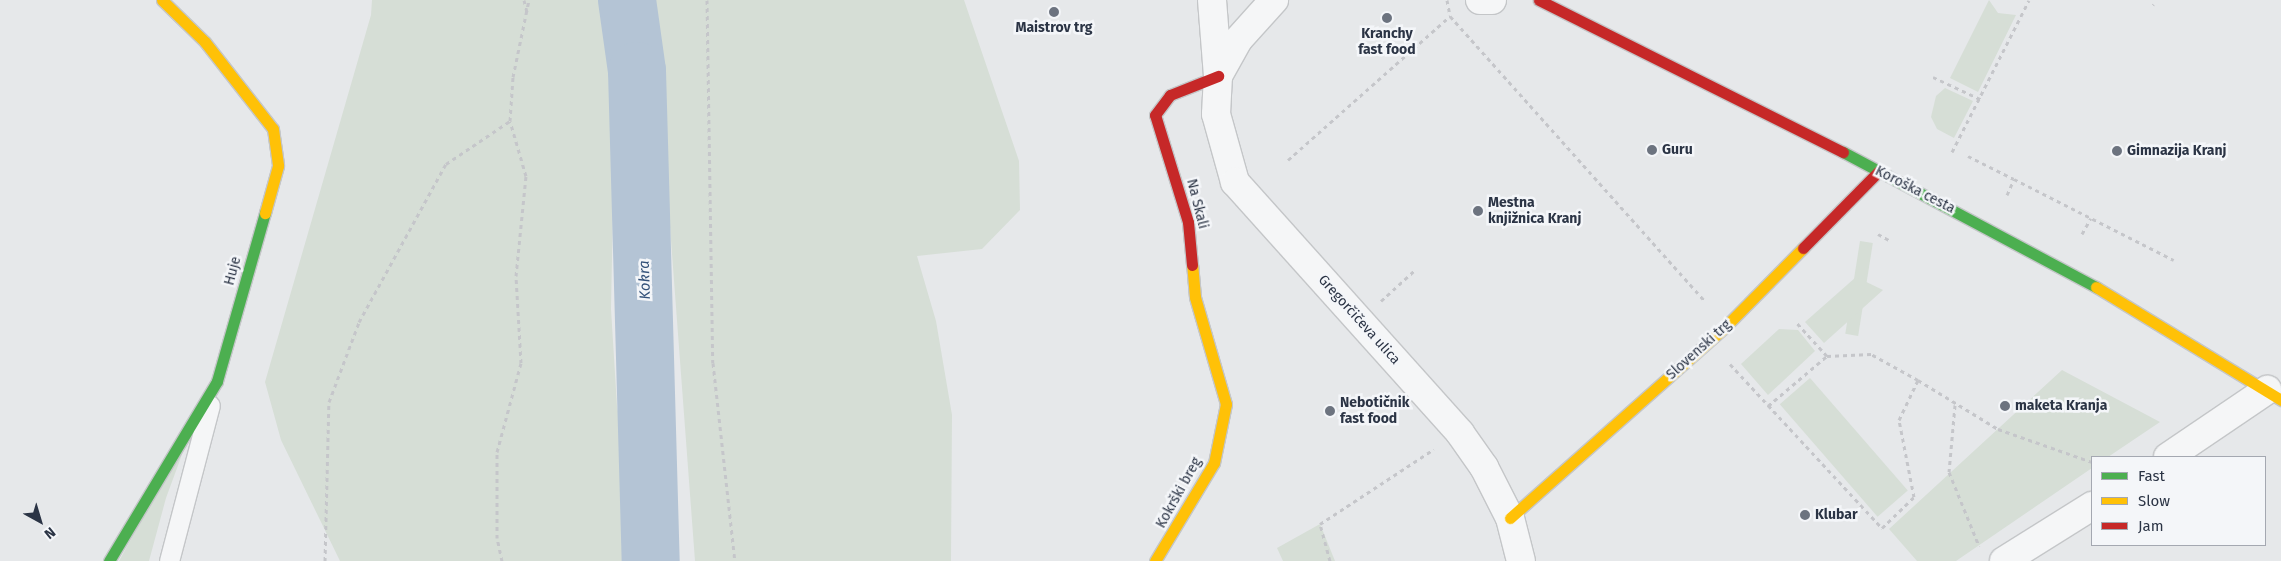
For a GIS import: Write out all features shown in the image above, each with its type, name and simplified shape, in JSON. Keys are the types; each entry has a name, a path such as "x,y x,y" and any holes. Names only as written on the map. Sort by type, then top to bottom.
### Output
{"street":[{"name":"Huje","path":"109,561 217,382 278,166 272,129 205,42 162,0"},
{"path":"1212,0 1218,76"},
{"path":"1218,76 1238,40 1274,0"},
{"path":"1480,0 1492,0"},
{"name":"Koroška cesta","path":"1540,0 1878,172 2146,314 2274,395"},
{"name":"Na Skali","path":"1218,76 1170,94 1155,114 1188,222 1195,297 1222,377"},
{"name":"Gregorčičeva ulica","path":"1218,76 1216,114 1235,182 1460,433 1484,467 1510,518 1521,561"},
{"name":"Slovenski trg","path":"1510,518 1724,328 1878,172"},
{"name":"Kokrški breg","path":"1155,561 1214,463 1226,404 1222,377"},
{"path":"2170,456 2274,395"},
{"path":"1992,557 2091,507"}],"lane":[{"path":"169,561 217,382"}],"path":[{"path":"524,0 527,14"},
{"path":"502,561 497,538 497,452 521,363 516,276 526,176 510,121 513,76 530,0"},
{"path":"707,0 713,363 736,561"},
{"path":"1952,152 2029,0"},
{"path":"1288,160 1450,16 1704,300"},
{"path":"1934,77 1980,99"},
{"path":"325,561 329,402 359,322 446,164 510,121"},
{"path":"1968,156 2014,180 2053,197 2174,260"},
{"path":"2007,195 2014,180"},
{"path":"2082,234 2091,218"},
{"path":"1878,234 1889,240"},
{"path":"1374,307 1414,271"},
{"path":"1796,322 1827,356"},
{"path":"1768,406 1827,356 1871,354 1918,380 1998,429 2091,462"},
{"path":"1730,364 1882,528 1914,497 1899,420 1918,380"},
{"path":"1956,405 1949,472 1992,557"},
{"path":"1330,561 1320,524 1460,433"}],"shaded area":[{"path":"372,0 610,0 616,52 611,309 617,406 636,517 635,561 340,561 281,440 265,382 371,15"},
{"path":"653,0 964,0 1019,161 1020,210 982,249 917,256 936,321 952,415 951,561 695,561"},
{"path":"1989,0 1998,13 2016,15 1978,92 1950,78"},
{"path":"1945,88 1973,101 1954,138 1937,129 1931,117 1936,96"},
{"path":"1860,241 1873,243 1858,336 1845,334"},
{"path":"1856,277 1883,290 1824,343 1805,322"},
{"path":"1779,329 1798,330 1815,351 1768,395 1741,364"},
{"path":"2062,370 2160,422 2109,456 2091,456 2091,469 1956,561 1917,561 1889,529"},
{"path":"1810,378 1908,490 1878,517 1780,404"},
{"path":"191,430 166,498 149,561 119,561"},
{"path":"1320,524 1335,561 1283,561 1277,548"}],"waterway":[{"name":"Kokra","path":"627,0 637,71 651,561"}],"traffic: fast":[{"path":"1843,152 2096,287"},
{"path":"109,561 217,381 265,213"}],"traffic: slow":[{"path":"162,0 205,42 273,129 278,166 265,213"},
{"path":"1510,518 1724,328 1803,248"},
{"path":"1155,561 1214,463 1226,404 1195,297 1192,265"},
{"path":"2096,287 2281,400"}],"traffic: jam":[{"path":"1539,0 1843,152"},
{"path":"1192,265 1188,222 1155,115 1170,95 1218,76"},
{"path":"1803,248 1878,172"}],"place":[{"name":"Maistrov trg","path":"1054,12"},
{"name":"Kranchy fast food","path":"1387,18"},
{"name":"Guru","path":"1652,150"},
{"name":"Gimnazija Kranj","path":"2117,151"},
{"name":"Mestna knjižnica Kranj","path":"1478,211"},
{"name":"maketa Kranja","path":"2005,406"},
{"name":"Nebotičnik fast food","path":"1330,411"},
{"name":"Klubar","path":"1805,515"}]}
